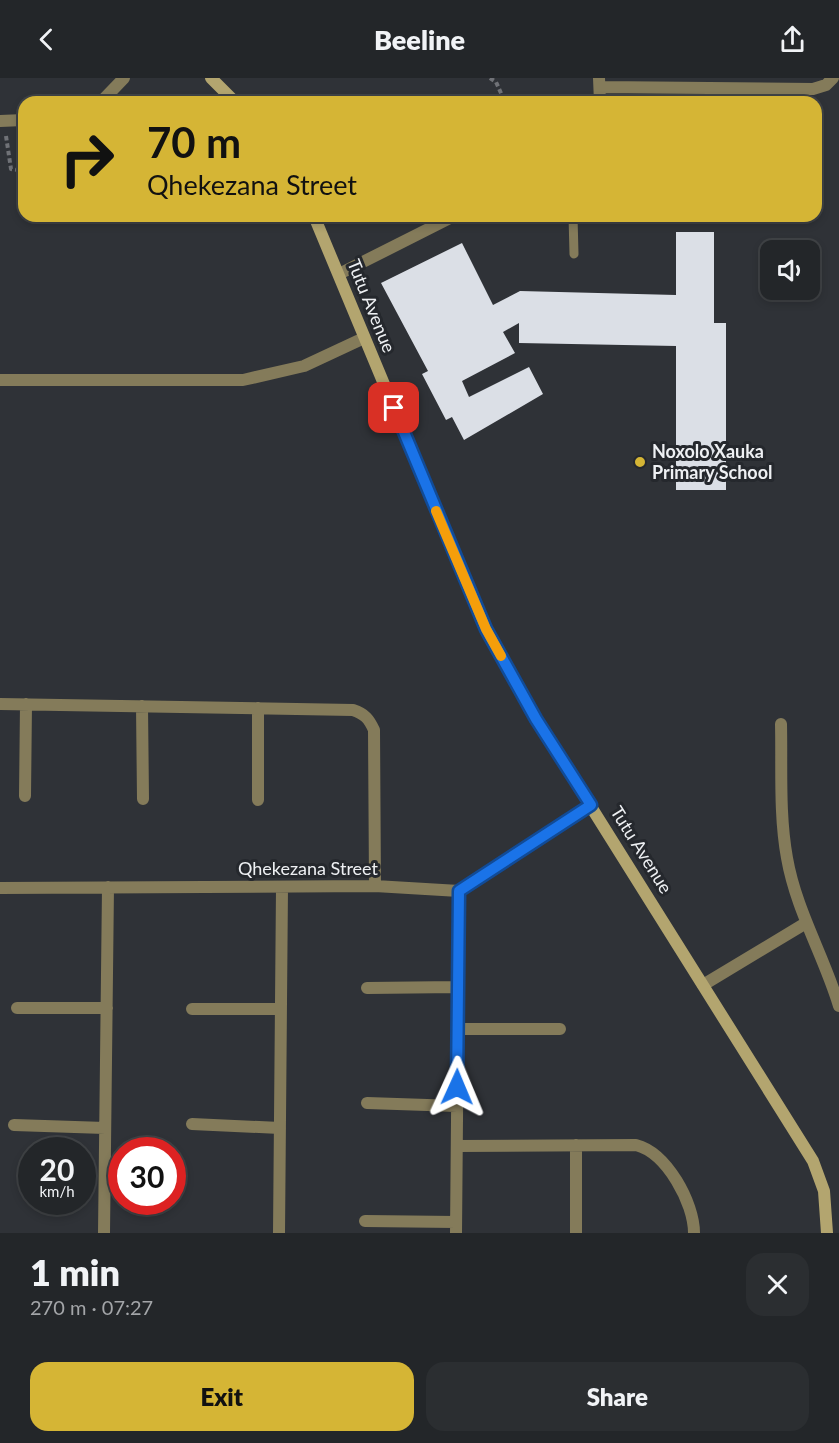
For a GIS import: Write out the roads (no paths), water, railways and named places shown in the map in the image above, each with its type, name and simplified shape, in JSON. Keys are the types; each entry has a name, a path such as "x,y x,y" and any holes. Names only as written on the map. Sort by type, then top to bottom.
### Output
{"street":[{"path":"107,96 124,78"},
{"path":"211,78 229,96"},
{"path":"600,82 813,89 826,85 833,78"},
{"path":"2,121 18,120"},
{"name":"Tutu Avenue","path":"317,222 486,629 536,719 813,1161 824,1191 827,1233"},
{"path":"339,274 442,222"},
{"path":"0,380 243,380 304,366 364,338"},
{"path":"0,704 353,710 362,713 370,721 374,730 375,886"},
{"path":"26,704 26,796"},
{"path":"142,706 143,799"},
{"path":"258,708 258,800"},
{"path":"781,724 782,826 787,860 806,922 839,1006"},
{"path":"365,1221 456,1227 459,891 591,805"},
{"name":"Qhekezana Street","path":"0,888 375,886 459,891"},
{"path":"104,1233 108,887"},
{"path":"279,1233 282,888"},
{"path":"703,985 806,922"},
{"path":"367,988 458,987"},
{"path":"17,1008 106,1008"},
{"path":"192,1009 281,1009"},
{"path":"458,1029 560,1029"},
{"path":"368,1103 457,1106"},
{"path":"192,1124 280,1128"},
{"path":"14,1125 105,1128"},
{"path":"576,1145 576,1233"},
{"path":"457,1146 636,1145 648,1148 663,1164 686,1197 694,1220 694,1233"}],"lane":[{"path":"573,222 574,254"}],"place":[{"name":"Noxolo Xauka Primary School","path":"640,462"}]}
